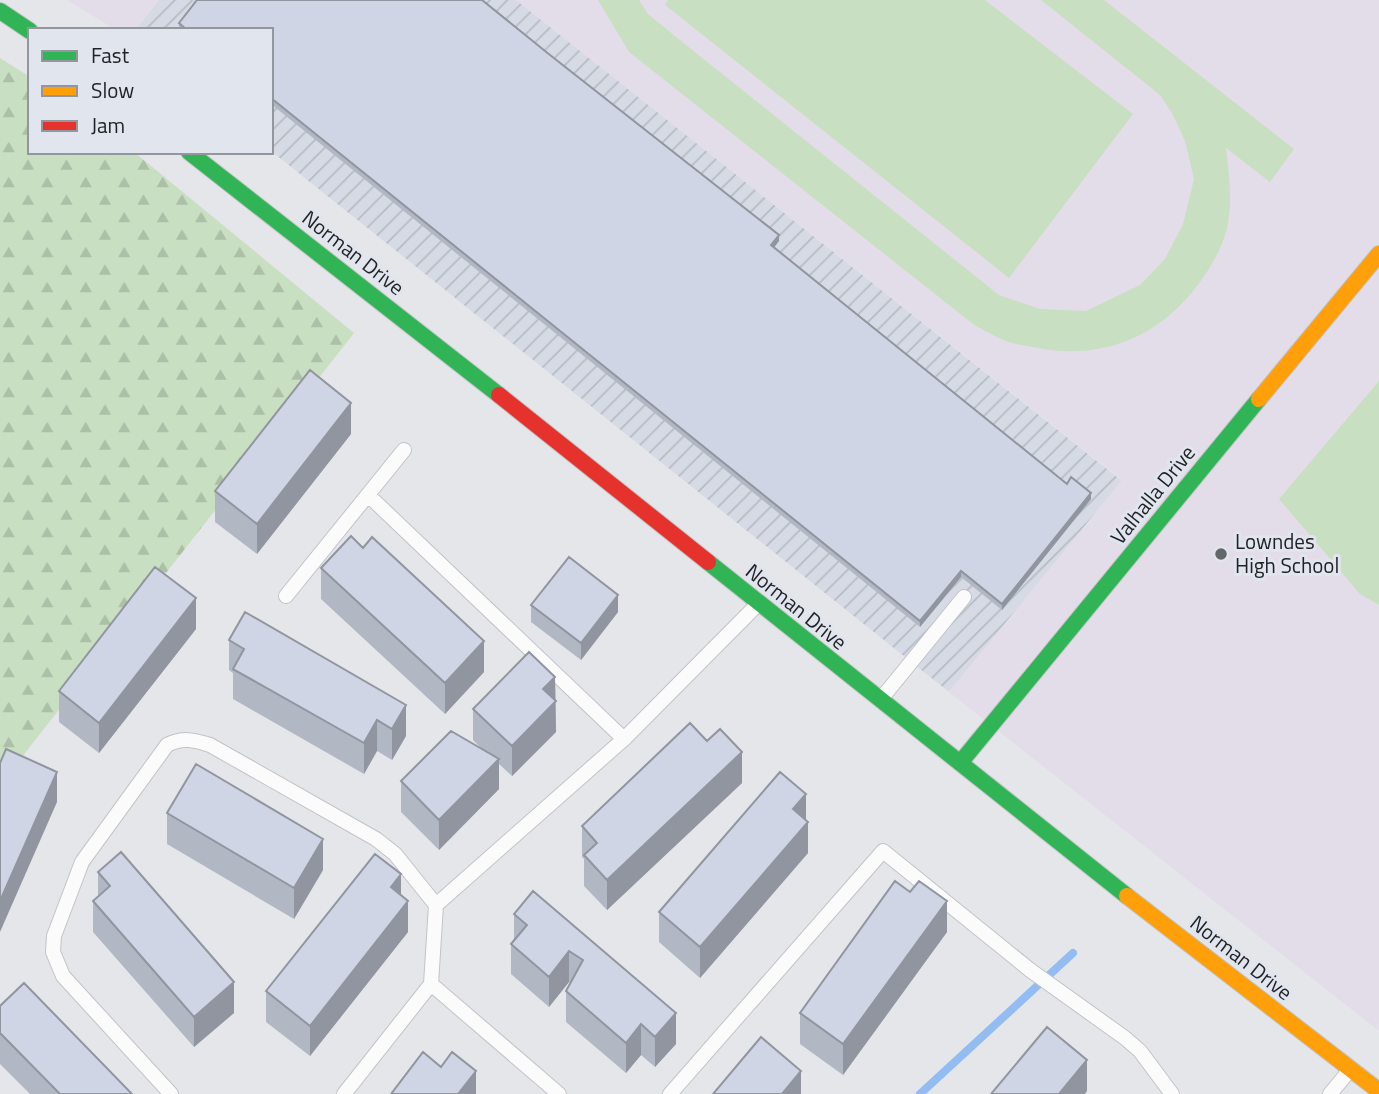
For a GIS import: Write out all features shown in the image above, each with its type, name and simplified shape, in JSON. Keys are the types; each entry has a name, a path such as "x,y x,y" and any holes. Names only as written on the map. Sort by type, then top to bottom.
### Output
{"street":[{"path":"0,11 28,30"},
{"name":"Norman Drive","path":"192,154 397,313 880,701 1379,1091"},
{"name":"Valhalla Drive","path":"960,763 1379,254"}],"lane":[{"path":"286,596 404,450"},
{"path":"368,495 624,739"},
{"path":"880,701 964,597"},
{"path":"436,905 624,739 759,603"},
{"path":"171,1094 63,975 53,952 54,936 82,862 167,745 178,739 210,745 362,831 395,854 436,905 431,985 344,1094"},
{"path":"670,1094 883,851 1030,970 1140,1051 1172,1094"},
{"path":"431,985 559,1094"},
{"path":"1330,1094 1350,1069"}],"shaded area":[{"path":"67,0 159,0 137,28 113,28"},
{"path":"159,0 516,0 1122,481 949,692 273,153 273,28 137,28"},
{"name":"Lowndes High School","path":"516,0 1379,0 1379,1031 949,692 1122,480"}],"green space":[{"path":"598,0 639,0 648,14 999,295 1040,309 1086,311 1140,285 1165,259 1183,224 1194,179 1185,141 1160,95 1041,0 1104,0 1294,149 1270,182 1226,148 1230,208 1221,247 1194,290 1156,326 1120,344 1100,349 1059,351 1018,344 973,324 629,52"},
{"path":"668,0 985,0 1133,114 1009,278 665,5"},
{"path":"0,58 28,76 28,154 136,154 354,333 0,785"},
{"path":"1379,381 1379,605 1360,594 1279,499"}],"building":[{"path":"197,0 482,0 779,235 771,245 1067,484 1071,477 1091,493 1002,604 961,571 920,621 273,100 273,28 185,28 179,23"},
{"path":"310,370 351,403 257,524 215,491"},
{"path":"351,536 363,548 372,537 484,641 445,683 321,568"},
{"path":"569,557 618,595 581,643 531,605"},
{"path":"155,567 196,598 99,723 59,691"},
{"path":"245,612 406,705 392,729 377,720 364,743 233,669 244,649 229,640"},
{"path":"529,652 555,677 543,689 556,701 512,746 473,709"},
{"path":"690,723 707,741 720,729 742,752 607,880 584,855 597,843 582,826"},
{"path":"451,731 499,759 439,820 401,781"},
{"path":"6,749 57,772 0,901 0,763"},
{"path":"196,764 323,839 294,888 167,813"},
{"path":"780,772 806,794 793,809 808,822 700,947 659,912"},
{"path":"121,852 234,982 194,1017 93,901 110,886 98,872"},
{"path":"375,854 401,874 391,887 408,901 310,1026 266,991"},
{"path":"895,881 910,892 919,881 947,901 843,1044 800,1013"},
{"path":"533,891 676,1013 655,1037 641,1024 626,1043 566,991 583,960 569,951 549,977 511,944 527,925 514,914"},
{"path":"24,983 132,1094 60,1094 0,1033 0,1006"},
{"path":"1047,1027 1087,1060 1059,1094 991,1094"},
{"path":"761,1037 801,1071 782,1094 713,1094"},
{"path":"423,1052 441,1067 452,1052 476,1071 458,1094 391,1094"}],"waterway":[{"path":"920,1094 1073,953"}],"traffic: fast":[{"path":"0,11 28,30"},
{"path":"192,154 499,395"},
{"path":"960,763 1259,399"},
{"path":"708,562 1127,896"}],"traffic: slow":[{"path":"1259,399 1379,254"},
{"path":"1127,896 1379,1091"}],"traffic: jam":[{"path":"499,395 708,562"}],"place":[{"name":"Lowndes High School","path":"1221,554"}]}
